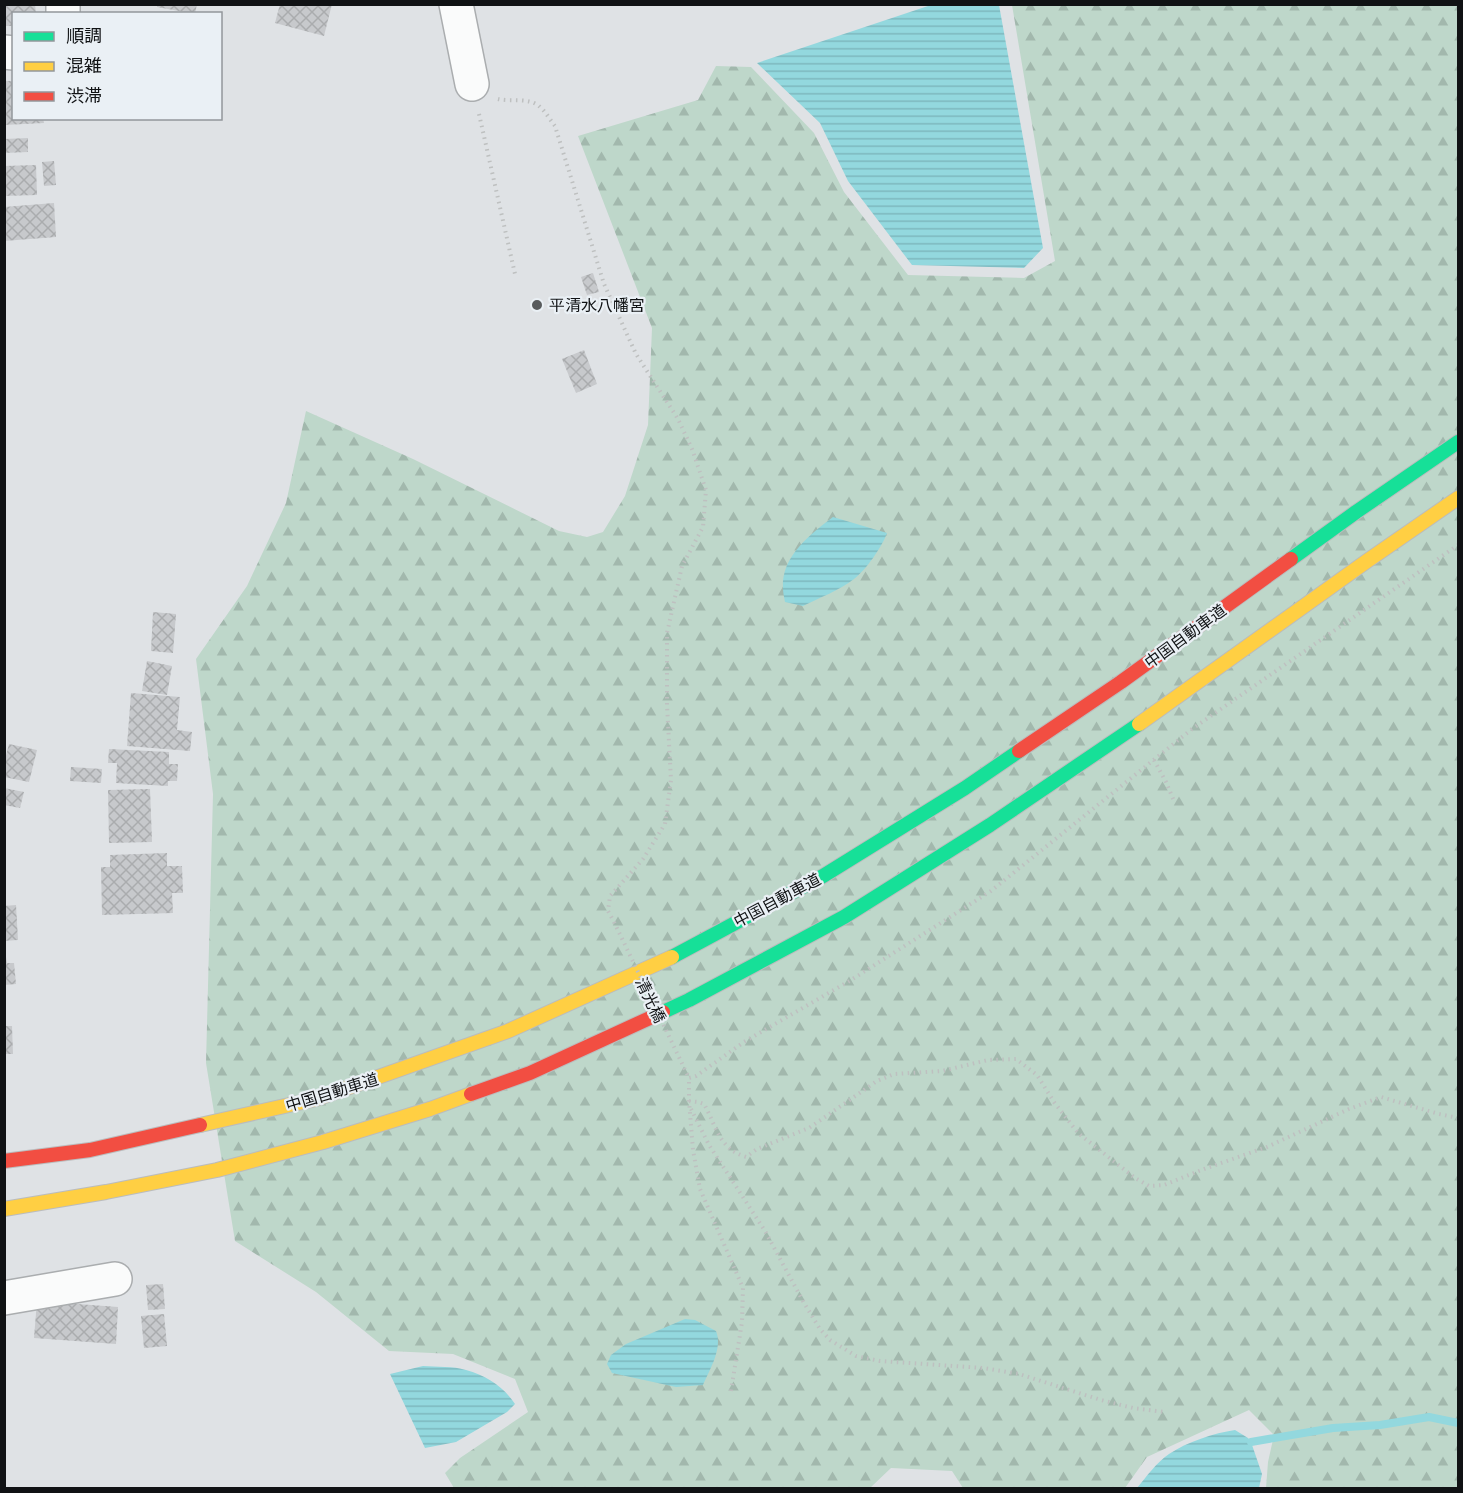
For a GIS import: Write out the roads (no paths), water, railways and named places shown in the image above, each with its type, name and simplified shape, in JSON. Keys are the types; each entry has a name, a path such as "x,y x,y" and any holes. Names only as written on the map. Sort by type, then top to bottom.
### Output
{"highway":[{"name":"中国自動車道","path":"4,1161 90,1150 316,1100 508,1031 661,963 823,876 965,788 1121,682 1356,512 1458,442"},
{"path":"4,1209 217,1170 323,1142 530,1073 689,1000 844,917 990,825 1155,713 1458,498"}],"street":[{"path":"456,4 472,84"},
{"path":"4,1298 115,1279"}],"water":[{"path":"931,5 999,5 1043,248 1024,268 912,265 848,181 820,123 757,63"},
{"path":"833,517 887,533 868,564 848,583 803,606 785,602 784,576 792,556 807,538"},
{"path":"685,1319 695,1320 716,1331 718,1338 717,1351 703,1385 676,1387 612,1373 607,1364 611,1355 626,1344"},
{"path":"423,1366 456,1368 481,1375 500,1387 515,1404 507,1412 456,1442 425,1448 390,1374"},
{"path":"1235,1430 1251,1442 1262,1474 1259,1488 1137,1488 1169,1454 1201,1439"}],"waterway":[{"path":"1251,1442 1333,1428 1380,1425 1429,1417 1458,1423"}],"place":[{"name":"平清水八幡宮","path":"537,305"}]}
